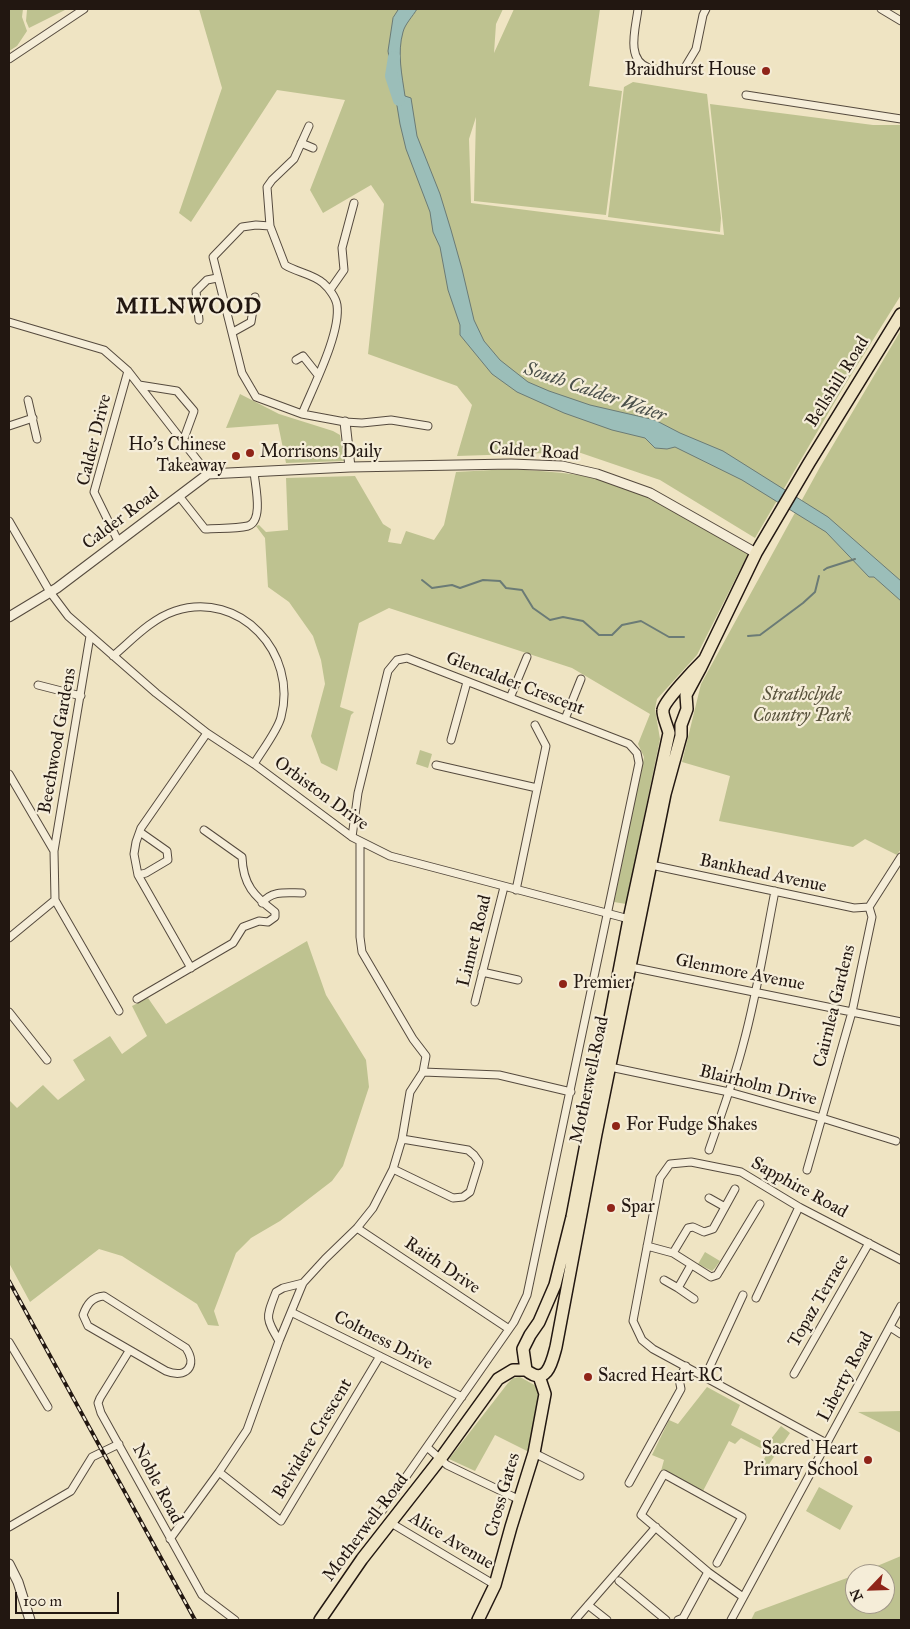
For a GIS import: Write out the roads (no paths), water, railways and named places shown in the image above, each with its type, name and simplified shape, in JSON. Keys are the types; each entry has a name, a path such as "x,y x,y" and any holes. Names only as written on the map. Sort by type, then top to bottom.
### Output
{"main road":[{"name":"Bellshill Road","path":"686,705 686,695 764,538 901,314"},
{"path":"669,700 682,701 686,705 687,709 682,720 672,723 666,719 662,712 669,700 680,685 704,660"},
{"name":"Motherwell Road","path":"320,1620 362,1559 441,1458 498,1379 513,1370 526,1370 523,1349 539,1322 555,1285 572,1217 629,919 669,733 666,719"},
{"name":"Motherwell Road","path":"539,1376 551,1368 560,1330 610,1067 665,794 681,736 682,720"},
{"path":"539,1322 551,1322 560,1330"},
{"path":"526,1370 532,1375 539,1376"},
{"name":"Cross Gates","path":"478,1620 495,1585 534,1453 545,1394 539,1376"}],"street":[{"path":"9,59 84,9"},
{"path":"638,9 633,46 637,59 648,68 684,70 696,49 706,9"},
{"path":"881,9 901,20"},
{"path":"746,95 901,119"},
{"path":"302,414 327,356 338,315 337,303 330,290 322,282 285,265 270,226 267,187 294,159 309,126"},
{"path":"301,143 313,148"},
{"path":"330,290 344,270 342,248 354,203"},
{"path":"270,226 242,226 214,257 242,373 256,397 302,414 345,422 362,423 391,420 428,426"},
{"path":"199,320 196,291 207,280 218,278"},
{"path":"233,332 251,322 255,297"},
{"path":"9,322 104,350 128,371 208,474"},
{"path":"301,348 299,358 318,375"},
{"name":"Calder Drive","path":"118,541 94,492 128,371"},
{"path":"139,385 177,391 194,411 182,441"},
{"path":"28,400 36,439"},
{"path":"9,426 33,418"},
{"path":"345,422 350,467"},
{"name":"Calder Road","path":"9,617 50,592 208,474 350,467 511,464 562,466 597,474 650,493 756,553"},
{"path":"179,496 205,529 249,525 255,520 258,512 254,472"},
{"name":"Orbiston Drive","path":"9,521 50,592 68,616 156,693 207,733 254,764 352,837 390,856 629,919"},
{"path":"113,656 150,624 162,617 174,611 200,606 212,606 230,612 256,629 274,652 283,682 284,698 281,719 254,764"},
{"name":"Beechwood Gardens","path":"56,900 54,851 90,636"},
{"name":"Glencalder Crescent","path":"352,837 358,792 388,671 397,660 407,658 629,744 636,754 639,763 609,914"},
{"path":"510,698 527,658"},
{"path":"565,719 581,679"},
{"path":"451,740 467,682"},
{"path":"38,685 81,696"},
{"path":"516,890 546,746 535,725"},
{"path":"191,968 138,876 134,858 136,842 141,828 207,733"},
{"path":"436,765 537,788"},
{"name":"Beechwood Gardens","path":"9,774 54,851"},
{"path":"137,999 233,943 243,927 259,921 268,922 275,917 275,912 262,903 246,884 242,857 204,830"},
{"path":"138,876 168,860 169,856 167,851 140,832"},
{"path":"170,1539 247,1430 279,1341 303,1283 357,1228 373,1208 393,1169 402,1139 410,1092 423,1072 426,1056 413,1039 362,952 360,937 360,842"},
{"path":"869,908 901,857"},
{"name":"Bankhead Avenue","path":"651,865 854,908 869,908"},
{"name":"Linnet Road","path":"475,1002 504,887"},
{"path":"709,1150 744,1043 756,993 775,891"},
{"path":"262,903 267,897 276,894 302,892"},
{"path":"9,938 56,900 118,1011"},
{"name":"Cairnlea Gardens","path":"807,1170 852,1012 872,917 869,908"},
{"name":"Motherwell Road","path":"382,1510 509,1329 527,1295 609,914"},
{"name":"Glenmore Avenue","path":"631,967 901,1022"},
{"path":"482,972 518,980"},
{"path":"9,1012 47,1060"},
{"name":"Blairholm Drive","path":"610,1067 729,1092 896,1141"},
{"path":"423,1072 499,1075 571,1092"},
{"path":"393,1169 453,1198 458,1198 470,1192 478,1166 477,1158 468,1150 402,1139"},
{"name":"Sapphire Road","path":"828,1444 653,1349 642,1340 633,1321 660,1178 670,1164 691,1162 741,1172 799,1207 901,1260"},
{"path":"673,1254 688,1228 693,1227 704,1232 713,1228 735,1189"},
{"path":"710,1198 725,1206"},
{"path":"647,1246 673,1254 711,1277 717,1275 760,1204"},
{"path":"756,1298 799,1207"},
{"name":"Raith Drive","path":"357,1228 509,1329"},
{"name":"Topaz Terrace","path":"794,1374 869,1243"},
{"path":"678,1288 691,1266"},
{"path":"664,1280 694,1299"},
{"path":"279,1341 268,1322 268,1315 276,1292 283,1288 303,1283"},
{"path":"705,1377 743,1295"},
{"path":"104,1296 133,1313 186,1348 191,1355 192,1362 185,1372 176,1375 129,1351 88,1326 83,1315 93,1298 104,1296"},
{"name":"Liberty Road","path":"731,1620 828,1444 901,1306"},
{"name":"Coltness Drive","path":"291,1312 462,1397"},
{"path":"890,1327 901,1334"},
{"path":"10,1348 48,1407"},
{"name":"Noble Road","path":"129,1351 100,1398 98,1403 101,1414 202,1595 235,1620"},
{"name":"Belvidere Crescent","path":"219,1472 281,1521 380,1356"},
{"path":"629,1483 681,1389 679,1380 686,1366"},
{"path":"9,1527 71,1491 92,1457 119,1444"},
{"path":"427,1446 447,1465 520,1500"},
{"path":"534,1453 580,1476"},
{"path":"717,1563 742,1517 664,1474 641,1515 708,1572 742,1597"},
{"name":"Alice Avenue","path":"391,1523 495,1585"},
{"path":"575,1620 656,1526"},
{"path":"9,1564 18,1582 30,1620"},
{"path":"678,1620 683,1618 708,1572"},
{"path":"619,1581 666,1620"},
{"path":"588,1605 607,1620"}],"water":[{"name":"South Calder Water","path":"399,9 417,9 405,26 401,40 401,64 405,96 411,98 417,136 440,194 462,269 474,320 484,341 500,360 528,382 549,391 590,405 655,420 723,451 828,517 901,581 901,601 874,577 869,577 826,532 742,480 675,447 667,449 655,448 645,438 612,430 564,413 517,392 492,374 460,335 460,325 448,290 440,247 433,232 430,212 406,149 388,51 393,18"}],"waterway":[{"name":"South Calder Water","path":"394,57 391,76 399,100"},
{"path":"824,570 855,559"},
{"path":"748,636 760,635 803,603 815,592 819,576"},
{"path":"422,580 432,588 452,585 460,588 483,580 500,581 506,588 522,590 533,608 550,620 563,617 583,621 599,635 612,635 622,625 641,621 669,637 684,637"}],"railway":[{"path":"9,1281 195,1620"}],"place":[{"name":"Braidhurst House","path":"766,71"},
{"name":"Morrisons Daily","path":"250,453"},
{"name":"Ho's Chinese Takeaway","path":"236,456"},
{"name":"Premier","path":"563,984"},
{"name":"For Fudge Shakes","path":"616,1126"},
{"name":"Spar","path":"611,1208"},
{"name":"Sacred Heart RC","path":"588,1377"},
{"name":"Sacred Heart Primary School","path":"868,1460"}],"district":[{"name":"MILNWOOD","path":"189,308"}],"park label":[{"name":"Strathclyde Country Park","path":"802,706"}]}
